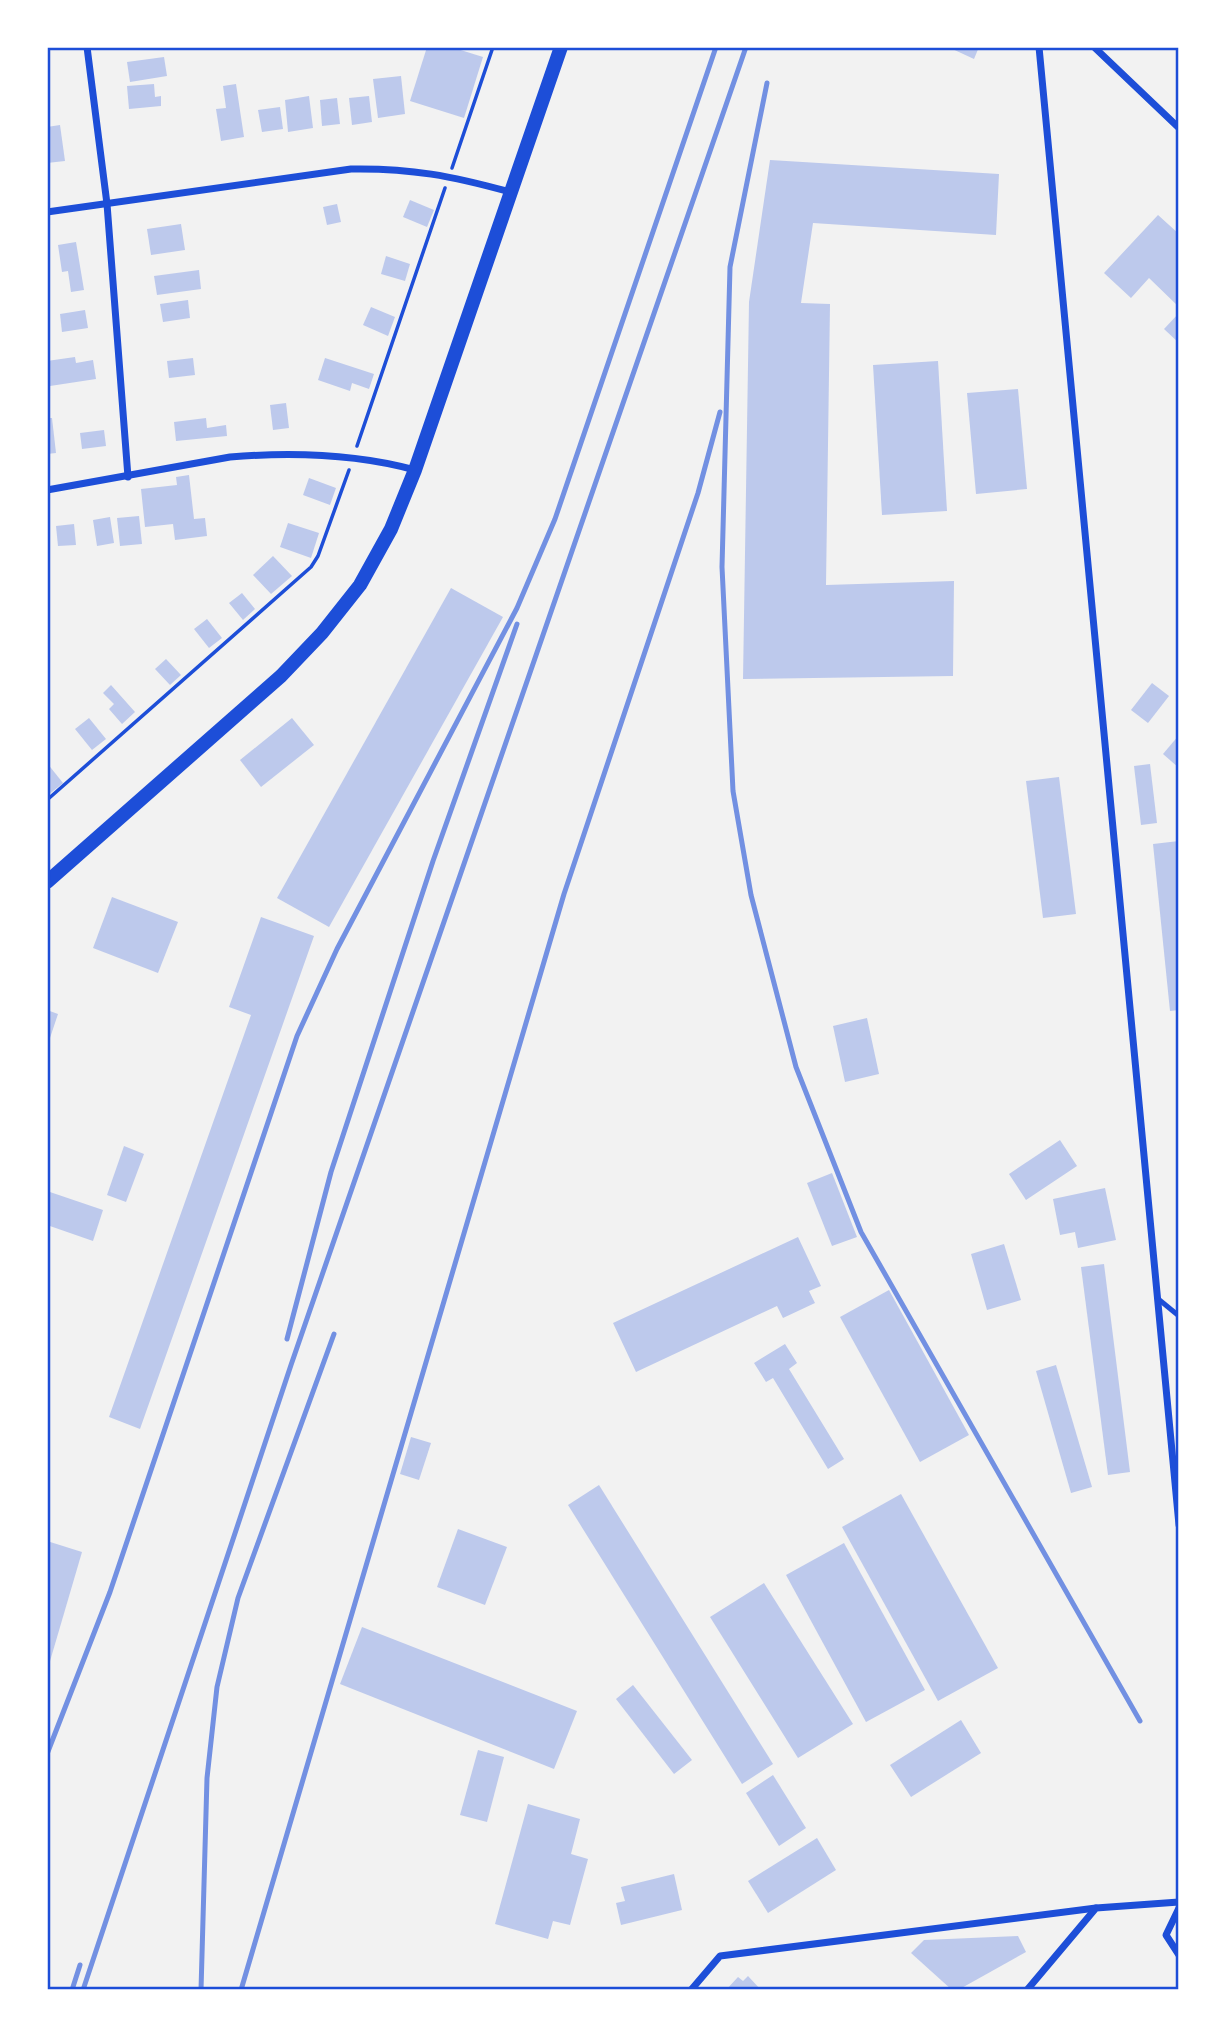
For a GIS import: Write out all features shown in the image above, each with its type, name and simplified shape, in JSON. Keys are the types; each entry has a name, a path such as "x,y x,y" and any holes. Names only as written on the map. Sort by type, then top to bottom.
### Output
{"main road":[{"path":"50,878 281,676 322,633 360,585 391,529 415,470 561,47"}],"street":[{"path":"87,47 107,204 128,477"},
{"path":"1039,47 1179,1525"},
{"path":"1094,47 1179,128"},
{"path":"47,212 351,169 401,168 449,175 509,192"},
{"path":"47,490 230,457 261,455 353,458 415,470"},
{"path":"691,1990 720,1956 1096,1908 1179,1902"},
{"path":"1027,1990 1096,1908"},
{"path":"1179,1908 1166,1935 1179,1955"}],"lane":[{"path":"1157,1298 1179,1316"}],"building":[{"path":"427,47 451,47 483,57 464,118 410,101"},
{"path":"948,47 979,47 974,59"},
{"path":"164,57 167,76 130,82 127,62"},
{"path":"401,76 405,114 378,118 373,79"},
{"path":"154,84 155,97 161,96 161,106 129,109 127,86"},
{"path":"236,84 244,137 221,141 216,109 226,108 223,86"},
{"path":"309,96 313,128 288,132 285,100"},
{"path":"369,96 372,122 352,125 349,98"},
{"path":"337,98 340,124 322,126 320,100"},
{"path":"280,107 283,129 262,132 258,110"},
{"path":"60,125 65,161 47,163 47,127"},
{"path":"770,160 999,174 996,235 813,223 801,303 830,304 826,585 954,581 953,676 743,679 749,302"},
{"path":"410,200 434,210 427,227 403,217"},
{"path":"337,204 341,222 327,225 323,207"},
{"path":"1158,215 1179,234 1179,307 1149,278 1131,298 1104,273"},
{"path":"181,224 185,250 151,255 147,229"},
{"path":"76,242 84,290 71,292 68,271 62,272 58,245"},
{"path":"386,256 410,264 405,281 381,274"},
{"path":"199,270 201,289 157,295 154,276"},
{"path":"188,300 190,318 163,322 160,304"},
{"path":"371,307 395,317 388,336 363,325"},
{"path":"85,310 88,328 62,332 60,314"},
{"path":"1179,313 1179,343 1164,329"},
{"path":"75,357 76,363 93,360 96,379 50,386 47,361"},
{"path":"193,358 195,375 169,378 167,361"},
{"path":"325,358 374,374 369,389 352,383 350,391 318,380"},
{"path":"938,361 947,511 882,515 873,365"},
{"path":"1018,389 1027,489 976,494 967,393"},
{"path":"286,403 289,428 273,430 270,405"},
{"path":"47,418 52,418 56,453 47,454"},
{"path":"206,418 207,428 226,425 227,436 176,441 174,422"},
{"path":"104,430 106,446 82,449 80,433"},
{"path":"189,475 194,519 205,518 207,536 175,540 173,524 145,527 141,489 177,485 176,477"},
{"path":"309,478 336,488 330,505 303,495"},
{"path":"139,516 142,544 120,546 117,518"},
{"path":"110,517 114,543 97,546 93,520"},
{"path":"288,523 319,533 311,558 280,547"},
{"path":"74,524 76,545 58,546 56,526"},
{"path":"273,556 292,576 271,594 253,575"},
{"path":"451,588 503,617 329,927 277,898"},
{"path":"242,593 255,609 243,620 229,603"},
{"path":"207,619 222,638 209,648 194,629"},
{"path":"166,659 181,675 170,685 155,669"},
{"path":"1152,683 1169,696 1148,723 1131,710"},
{"path":"111,685 135,712 122,724 109,709 114,704 103,693"},
{"path":"89,718 106,739 92,750 75,729"},
{"path":"292,718 314,745 261,787 240,760"},
{"path":"1179,735 1179,768 1163,754"},
{"path":"47,763 63,783 47,796"},
{"path":"1150,764 1157,823 1141,825 1134,766"},
{"path":"1059,777 1076,914 1043,918 1026,781"},
{"path":"1179,841 1179,1010 1170,1011 1153,844"},
{"path":"112,897 178,922 158,973 93,948"},
{"path":"261,917 314,936 140,1429 109,1417 251,1015 229,1007"},
{"path":"47,1010 58,1014 48,1044 47,1044"},
{"path":"867,1018 879,1074 845,1082 833,1026"},
{"path":"1060,1140 1077,1166 1026,1200 1009,1174"},
{"path":"124,1146 144,1154 126,1202 107,1195"},
{"path":"832,1173 857,1237 832,1246 807,1183"},
{"path":"1105,1188 1116,1240 1078,1248 1075,1232 1060,1235 1053,1199"},
{"path":"47,1191 103,1210 93,1241 47,1225"},
{"path":"798,1237 821,1286 809,1291 815,1303 783,1318 777,1306 636,1372 613,1323"},
{"path":"1004,1244 1021,1300 987,1310 971,1254"},
{"path":"1104,1264 1130,1472 1108,1475 1081,1267"},
{"path":"889,1290 969,1435 920,1462 840,1317"},
{"path":"785,1344 797,1363 789,1369 844,1459 828,1469 773,1378 766,1382 754,1363"},
{"path":"1056,1365 1092,1487 1071,1493 1036,1371"},
{"path":"411,1437 431,1443 419,1480 400,1474"},
{"path":"599,1485 773,1764 742,1784 568,1505"},
{"path":"901,1494 998,1668 938,1701 842,1527"},
{"path":"458,1529 507,1547 485,1605 437,1587"},
{"path":"47,1541 82,1552 48,1668 47,1668"},
{"path":"844,1543 925,1690 866,1722 786,1575"},
{"path":"764,1583 853,1724 798,1758 710,1617"},
{"path":"362,1627 577,1711 554,1769 340,1684"},
{"path":"633,1685 692,1760 674,1774 616,1699"},
{"path":"961,1720 981,1753 911,1797 890,1765"},
{"path":"478,1750 504,1757 487,1822 460,1815"},
{"path":"773,1775 806,1828 779,1846 746,1793"},
{"path":"528,1804 580,1819 571,1854 588,1859 570,1925 553,1921 548,1939 495,1924"},
{"path":"817,1838 836,1870 768,1913 748,1881"},
{"path":"674,1874 682,1910 621,1925 616,1903 625,1901 621,1887"},
{"path":"1018,1936 1026,1952 958,1990 952,1990 911,1953 924,1940"},
{"path":"748,1976 761,1990 726,1990 738,1977 743,1981"}],"railway":[{"path":"47,1754 110,1592 297,1036 337,949 517,608 555,519 716,47"},
{"path":"83,1990 291,1365 746,47"},
{"path":"767,83 730,267 722,567 733,791 751,895 796,1067 861,1232 1140,1721"},
{"path":"241,1990 564,894 698,493 720,412"},
{"path":"287,1339 331,1172 433,861 517,624"},
{"path":"201,1990 207,1778 217,1687 238,1598 334,1334"},
{"path":"72,1990 80,1965"}]}
